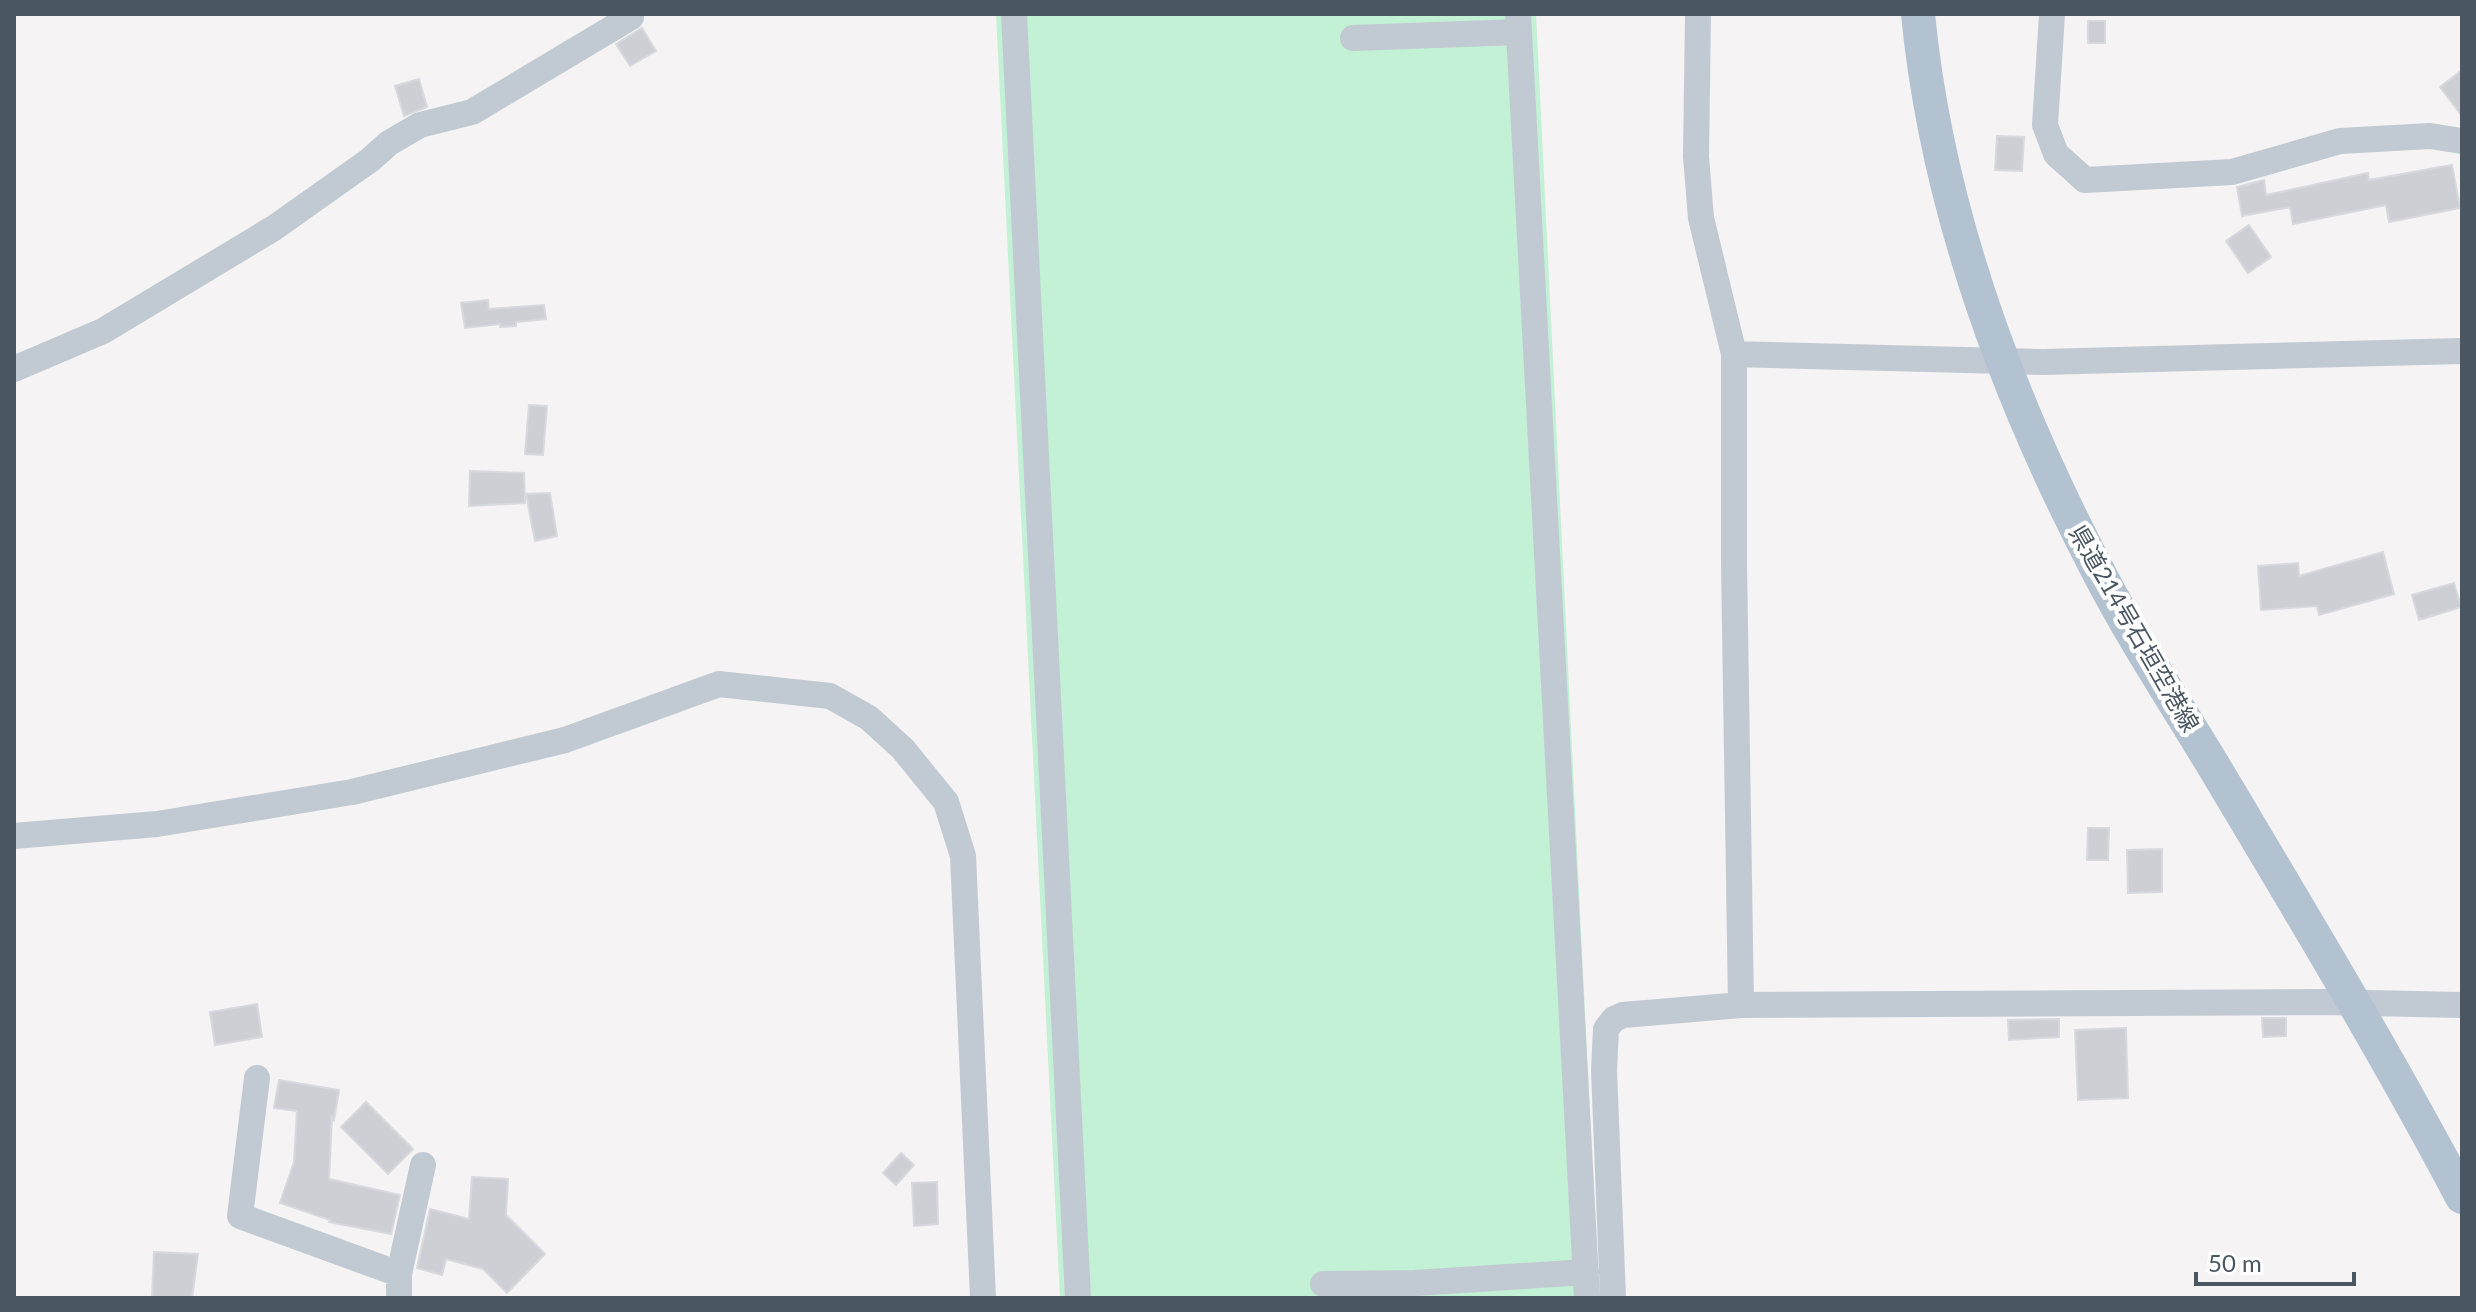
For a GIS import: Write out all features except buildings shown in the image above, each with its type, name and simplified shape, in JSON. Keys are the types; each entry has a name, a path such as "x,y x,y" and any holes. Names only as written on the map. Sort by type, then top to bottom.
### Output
{"main road":[{"name":"県道214号石垣空港線","path":"1918,14 1942,166 1973,277 2002,361 2035,440 2098,571 2412,1102 2462,1197"}],"street":[{"path":"1014,14 1078,1298"},
{"path":"1698,14 1696,157 1701,218 1734,354 1741,1005"},
{"path":"2052,14 2045,125 2056,154 2085,180 2232,172 2340,141 2430,136 2462,141"},
{"path":"14,369 103,331 274,228 389,143 420,125 472,112 631,17"},
{"path":"1323,1284 1586,1285 1519,23 1353,38"},
{"path":"1734,354 2043,362 2462,351"},
{"path":"14,836 157,824 352,792 565,740 719,684 830,696 869,718 903,749 946,802 963,856 983,1298"},
{"path":"1613,1298 1604,1070 1606,1029 1614,1019 1623,1015 1741,1005 2306,1002 2462,1005"},
{"path":"257,1078 240,1216 399,1286 423,1165"}],"green space":[{"path":"996,14 1536,14 1599,1298 1060,1298"}]}
